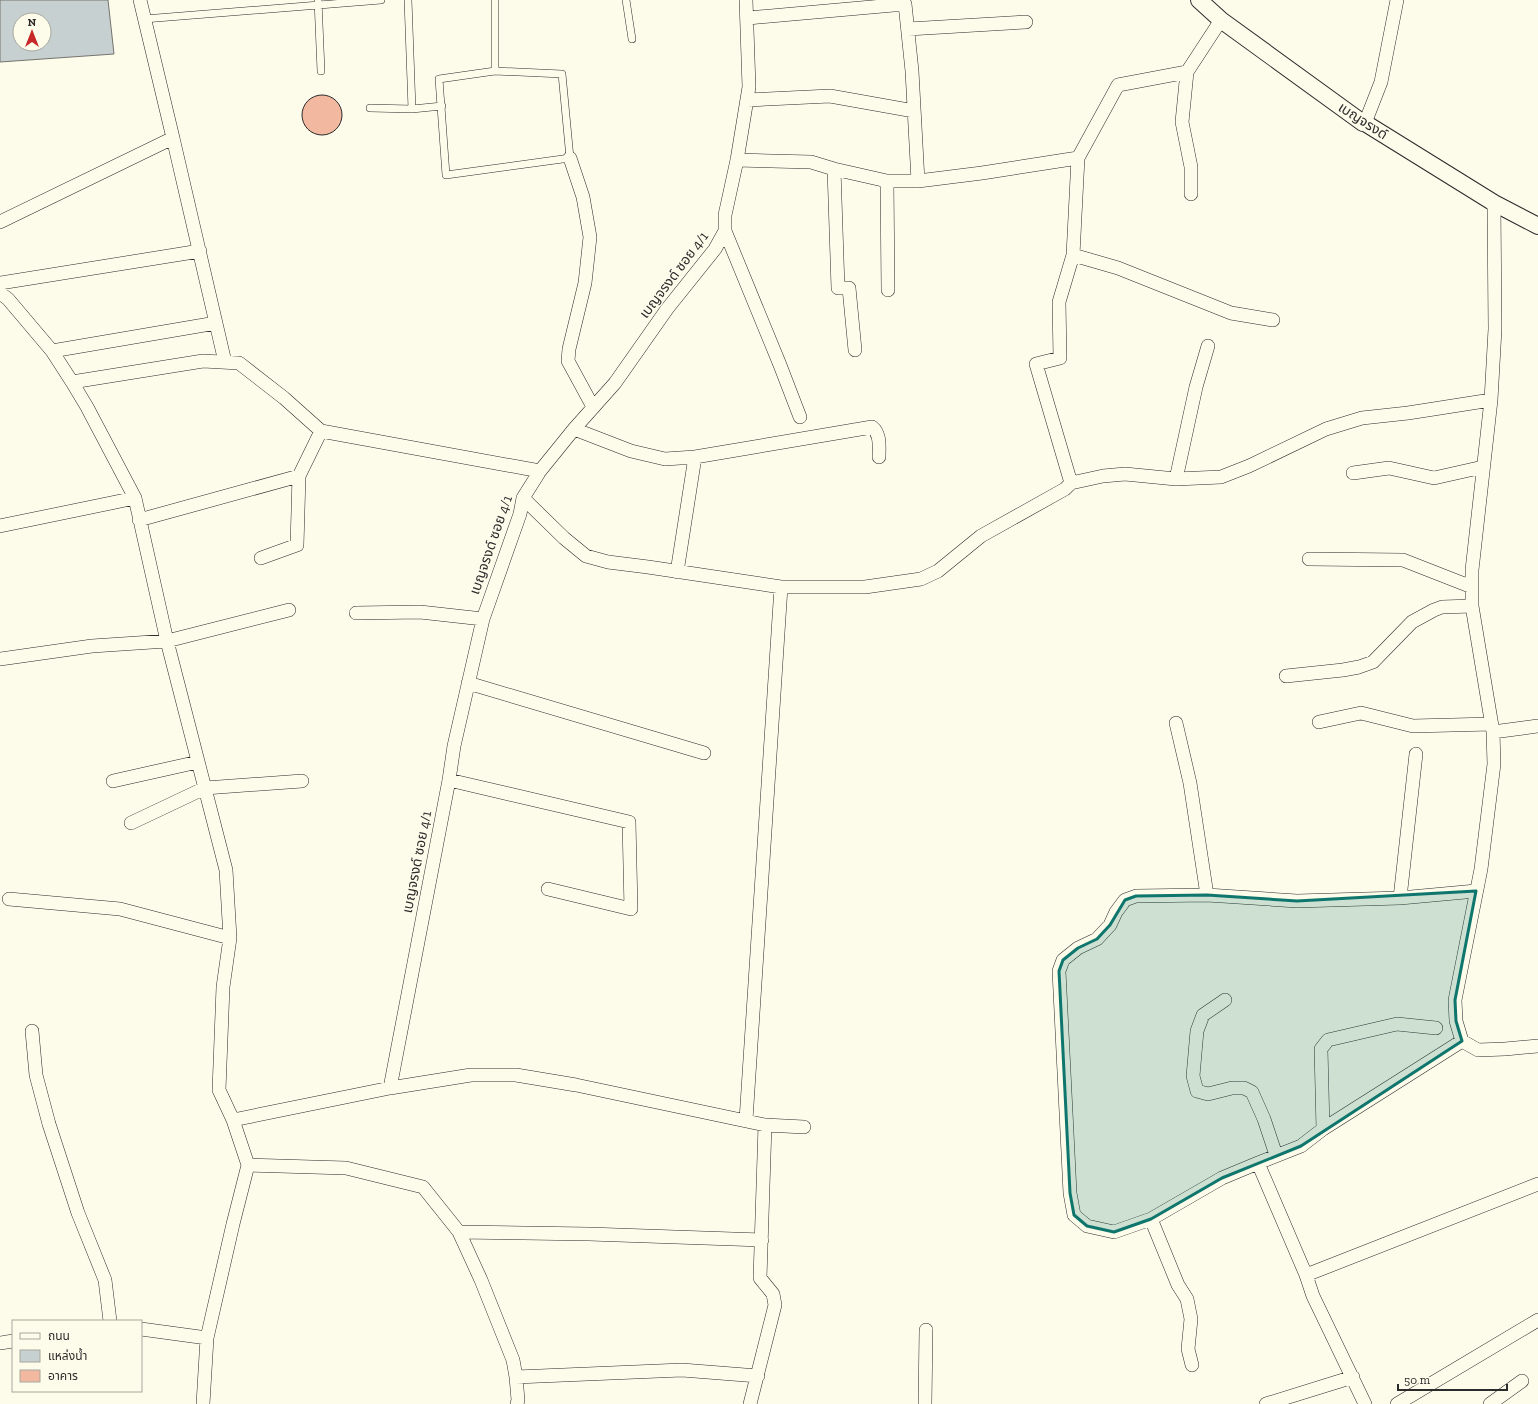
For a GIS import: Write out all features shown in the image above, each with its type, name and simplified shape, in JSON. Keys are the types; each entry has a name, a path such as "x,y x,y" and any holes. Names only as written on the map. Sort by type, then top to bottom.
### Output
{"street":[{"path":"140,0 225,362"},
{"name":"เบญจรงด์ ซอย 4/1","path":"390,1088 449,780 454,746 483,619 520,514 523,498 540,471 574,429 615,383 667,309 715,249 725,231 725,215 737,160 749,87 748,18 746,0"},
{"name":"เบญจรงด์","path":"1199,0 1221,20 1363,123 1494,203 1538,226"},
{"path":"1365,123 1381,82 1397,0"},
{"path":"748,18 883,3 905,4 912,70 918,181"},
{"path":"1191,194 1191,167 1182,122 1187,72 1221,20"},
{"path":"908,29 1026,22"},
{"path":"1071,483 1036,364 1060,358 1059,302 1073,255 1078,158 1118,85 1187,72"},
{"path":"747,100 830,96 914,111"},
{"path":"0,222 173,138"},
{"path":"570,158 583,197 590,237 585,283 569,349 568,361 593,407"},
{"path":"737,160 811,162 834,169 887,181 918,181 1078,158"},
{"path":"834,169 838,288 849,288 855,350"},
{"path":"887,181 888,290"},
{"path":"1494,203 1495,329 1490,400 1472,570 1472,606 1492,728 1494,764 1481,869 1455,1000 1456,1021 1462,1041 1478,1050 1538,1046"},
{"path":"725,231 800,417"},
{"path":"0,283 200,251"},
{"path":"1073,255 1118,268 1231,313 1273,320"},
{"path":"0,293 8,299 52,351 87,407 135,498 167,640 226,870 230,938 223,987 219,1090 233,1120 248,1165 207,1338 203,1404"},
{"path":"52,351 216,323"},
{"path":"1176,479 1196,386 1208,346"},
{"path":"72,382 203,361 239,363 284,398 321,431 540,471"},
{"path":"523,498 564,538 586,556 608,562 781,588 865,587 921,579 938,571 981,536 1065,489 1071,483 1103,476 1125,474 1176,479 1221,478 1326,429 1362,418 1408,413 1490,400"},
{"path":"574,429 638,453 665,459 695,457 872,427 878,435 879,457"},
{"path":"261,558 297,546 300,476 321,431"},
{"path":"677,572 695,457"},
{"path":"1353,473 1389,468 1434,478 1483,467"},
{"path":"139,520 300,476"},
{"path":"0,526 135,498"},
{"path":"1309,558 1403,560 1472,588"},
{"path":"746,1120 781,588"},
{"path":"1286,676 1343,670 1359,667 1373,662 1412,622 1434,610 1472,606"},
{"path":"0,659 92,646 167,640 289,610"},
{"path":"356,613 420,612 483,619"},
{"path":"468,683 704,753"},
{"path":"1319,722 1361,713 1413,726 1492,728 1538,726"},
{"path":"1176,723 1190,783 1208,895"},
{"path":"1400,898 1416,754"},
{"path":"113,781 198,762"},
{"path":"449,780 629,822 631,909 548,888"},
{"path":"131,823 205,788 302,781"},
{"path":"1462,1041 1323,1129 1301,1146 1258,1162 1222,1178 1151,1220 1114,1232 1087,1226 1074,1215 1070,1193 1059,971 1063,960 1078,948 1097,939 1110,925 1116,912 1125,900 1136,896 1208,895 1297,901 1400,898 1476,891"},
{"path":"9,899 120,909 230,938"},
{"path":"1225,1000 1203,1015 1197,1031 1193,1076 1197,1091 1208,1094 1232,1088 1244,1088 1252,1092 1264,1119 1276,1155"},
{"path":"1323,1129 1321,1049 1328,1040 1397,1024 1436,1028"},
{"path":"32,1031 36,1075 78,1213 105,1280 110,1320"},
{"path":"233,1120 390,1088 471,1075 516,1075 576,1085 764,1125 804,1127"},
{"path":"750,1404 775,1305 773,1294 760,1278 764,1125"},
{"path":"1258,1162 1306,1275 1313,1296 1365,1404"},
{"path":"248,1165 346,1168 423,1187 459,1232 481,1280 510,1353 516,1377 517,1404"},
{"path":"1306,1275 1538,1184"},
{"path":"1151,1220 1178,1285 1187,1299 1191,1319 1188,1350 1192,1365"},
{"path":"459,1232 596,1234 762,1240"},
{"path":"1397,1404 1538,1320"},
{"path":"142,1329 207,1338"},
{"path":"925,1404 926,1330"},
{"path":"0,1343 12,1341"},
{"path":"516,1377 682,1370 758,1376"},
{"path":"1266,1404 1353,1377"},
{"path":"1490,1404 1522,1381"}],"lane":[{"path":"144,19 318,3 381,0"},
{"path":"408,0 412,109"},
{"path":"495,0 495,71"},
{"path":"626,0 632,39"},
{"path":"318,3 321,71"},
{"path":"495,71 562,74 570,158 446,175 442,106 439,79 495,71"},
{"path":"370,108 412,109 442,106"}],"highlighted area":[{"path":"1476,891 1455,1000 1456,1021 1462,1041 1301,1146 1222,1178 1151,1219 1114,1232 1087,1226 1074,1215 1070,1193 1059,971 1063,960 1078,948 1097,939 1110,925 1125,900 1136,896 1207,895 1297,901"}],"water":[{"path":"0,0 108,0 114,54 0,62"}],"building":[{"path":"326,95 333,98 339,104 342,115 341,123 333,132 326,135 318,135 311,132 303,123 302,111 305,104 314,96"}]}
